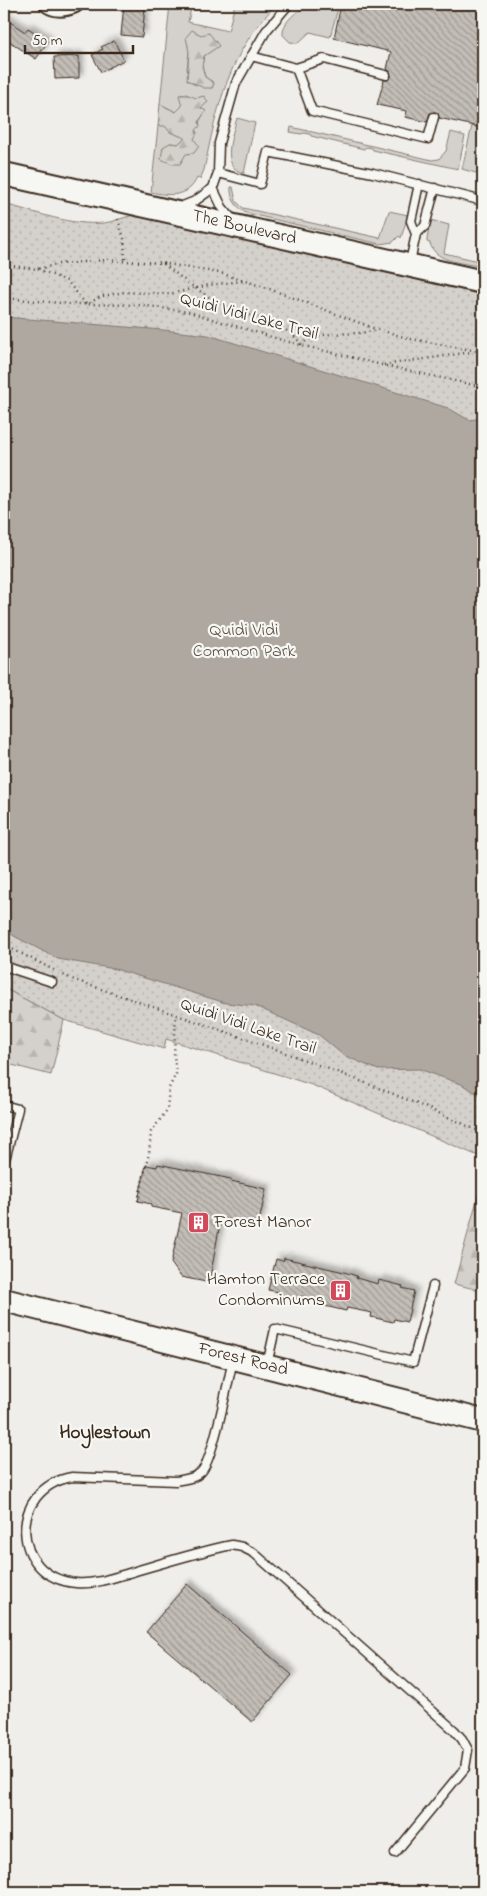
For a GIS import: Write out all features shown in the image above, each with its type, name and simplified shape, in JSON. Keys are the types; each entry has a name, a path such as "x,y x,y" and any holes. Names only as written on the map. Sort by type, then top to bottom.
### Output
{"street":[{"path":"48,4 53,7 66,8 74,4"},
{"name":"The Boulevard","path":"4,174 483,282"},
{"name":"Forest Road","path":"4,1300 483,1421"}],"lane":[{"path":"168,210 195,201 212,188 218,174 219,143 236,83 266,31 289,4"},
{"path":"251,56 296,68 324,59 386,75"},
{"path":"296,68 312,111 428,138 434,117"},
{"path":"218,174 260,184 268,152 419,184 483,201"},
{"path":"410,266 416,234 411,222 419,184"},
{"path":"212,188 222,207 233,220 251,230"},
{"path":"416,234 425,226 434,188"},
{"path":"4,966 52,982"},
{"path":"4,1105 18,1109 4,1161"},
{"path":"267,1366 275,1329 413,1362 433,1286"},
{"path":"233,1358 212,1450 201,1473 192,1478 176,1481 72,1477 56,1480 42,1491 31,1506 25,1523 26,1545 31,1558 42,1570 57,1578 78,1584 103,1580 232,1545 254,1552 454,1730 462,1738 468,1750 466,1768 395,1853"}],"path":[{"path":"118,220 124,239 125,262"},
{"path":"37,269 59,264 106,260 162,263 220,272 376,329 411,339 475,351"},
{"path":"162,263 206,295 229,307 284,329 294,335 300,344 315,337 365,333 376,329"},
{"path":"4,265 37,269 67,281 86,304 103,296 124,292 170,294 244,281"},
{"name":"Quidi Vidi Lake Trail","path":"4,298 86,304 140,305 189,312 285,341 483,387"},
{"path":"382,365 483,351"},
{"name":"Quidi Vidi Lake Trail","path":"4,945 72,979 318,1064 420,1103 483,1133"},
{"path":"138,1201 150,1153 151,1132 167,1110 168,1088 176,1074 174,1055 176,1015"}],"green space":[{"path":"170,4 192,4 188,22 228,31 235,4 277,4 247,41 227,81 200,179 197,178 193,185 184,192 172,195 151,192 158,126 165,125 170,132 186,138 178,144 170,143 161,159 194,139 195,130 205,111 182,106 176,112 160,104","holes":["211,38 218,46 204,56 202,66 205,77 214,83 212,88 193,84 187,69 189,52"]},
{"path":"308,4 322,4 338,8 330,37 310,32 298,43 290,42 283,35 285,25 291,17"},
{"path":"192,30 201,35 209,33 219,46 204,56 202,66 205,77 214,83 212,88 204,88 187,80 189,52 186,37"},
{"path":"186,94 196,98 204,96 208,102 201,108 206,111 199,121 200,126 196,130 197,133 194,139 199,146 194,153 186,154 180,164 172,164 161,159 163,147 170,143 178,144 185,138 170,132 165,126 158,126 160,104 176,112 182,106 179,95"},
{"path":"237,118 255,123 244,173 236,170 230,157 231,141"},
{"path":"472,126 483,128 483,175 462,169"},
{"path":"291,127 432,160 439,159 446,151 451,132 465,136 458,169 373,150 372,148 366,147 364,149 311,136 310,134 290,132"},
{"path":"231,187 233,187 236,201 243,208 380,238 389,211 408,215 401,238 399,236 393,242 380,244 246,213 234,202"},
{"name":"Quidi Vidi Common Park","path":"4,204 54,218 79,222 104,223 135,215 483,295 483,1158 312,1085 166,1039 164,1049 64,1020 4,988"},
{"path":"430,220 449,225 444,253 483,262 483,267 452,261 438,255 430,243 427,242"},
{"path":"4,988 64,1020 51,1075 4,1063"},
{"path":"483,1178 483,1291 454,1284"}],"shaded area":[{"name":"Quidi Vidi Common Park","path":"4,317 208,335 448,408 469,420 483,418 483,1097 461,1084 419,1069 378,1070 343,1055 319,1035 255,1006 226,1003 115,969 58,959 4,929"}],"building":[{"path":"124,4 145,7 142,37 121,35"},
{"path":"345,4 483,4 483,128 439,118 438,113 435,112 430,113 427,122 405,117 407,111 377,105 384,80 388,80 391,77 390,71 387,69 391,52 334,38 340,9 343,10"},
{"path":"4,18 25,32 28,28 48,41 36,59 4,38"},
{"path":"114,41 124,60 101,72 92,55 103,49 101,47"},
{"path":"79,56 79,78 55,79 54,57"},
{"name":"Forest Manor","path":"158,1164 231,1179 231,1181 266,1189 259,1223 249,1221 248,1224 221,1218 210,1278 207,1278 206,1282 181,1277 171,1263 182,1213 151,1207 151,1204 138,1201 146,1165 157,1167"},
{"name":"Hamton Terrace Condominums","path":"284,1258 344,1272 357,1276 356,1278 378,1284 379,1280 403,1286 402,1288 414,1291 407,1322 394,1319 393,1322 371,1317 372,1313 347,1308 346,1311 325,1306 326,1302 300,1296 299,1299 268,1290 276,1259 283,1261"},
{"path":"187,1584 292,1675 252,1722 146,1632"}],"place":[{"name":"Forest Manor","path":"198,1223"},
{"name":"Hamton Terrace Condominums","path":"341,1290"}],"district":[{"name":"Hoylestown","path":"105,1433"}]}
